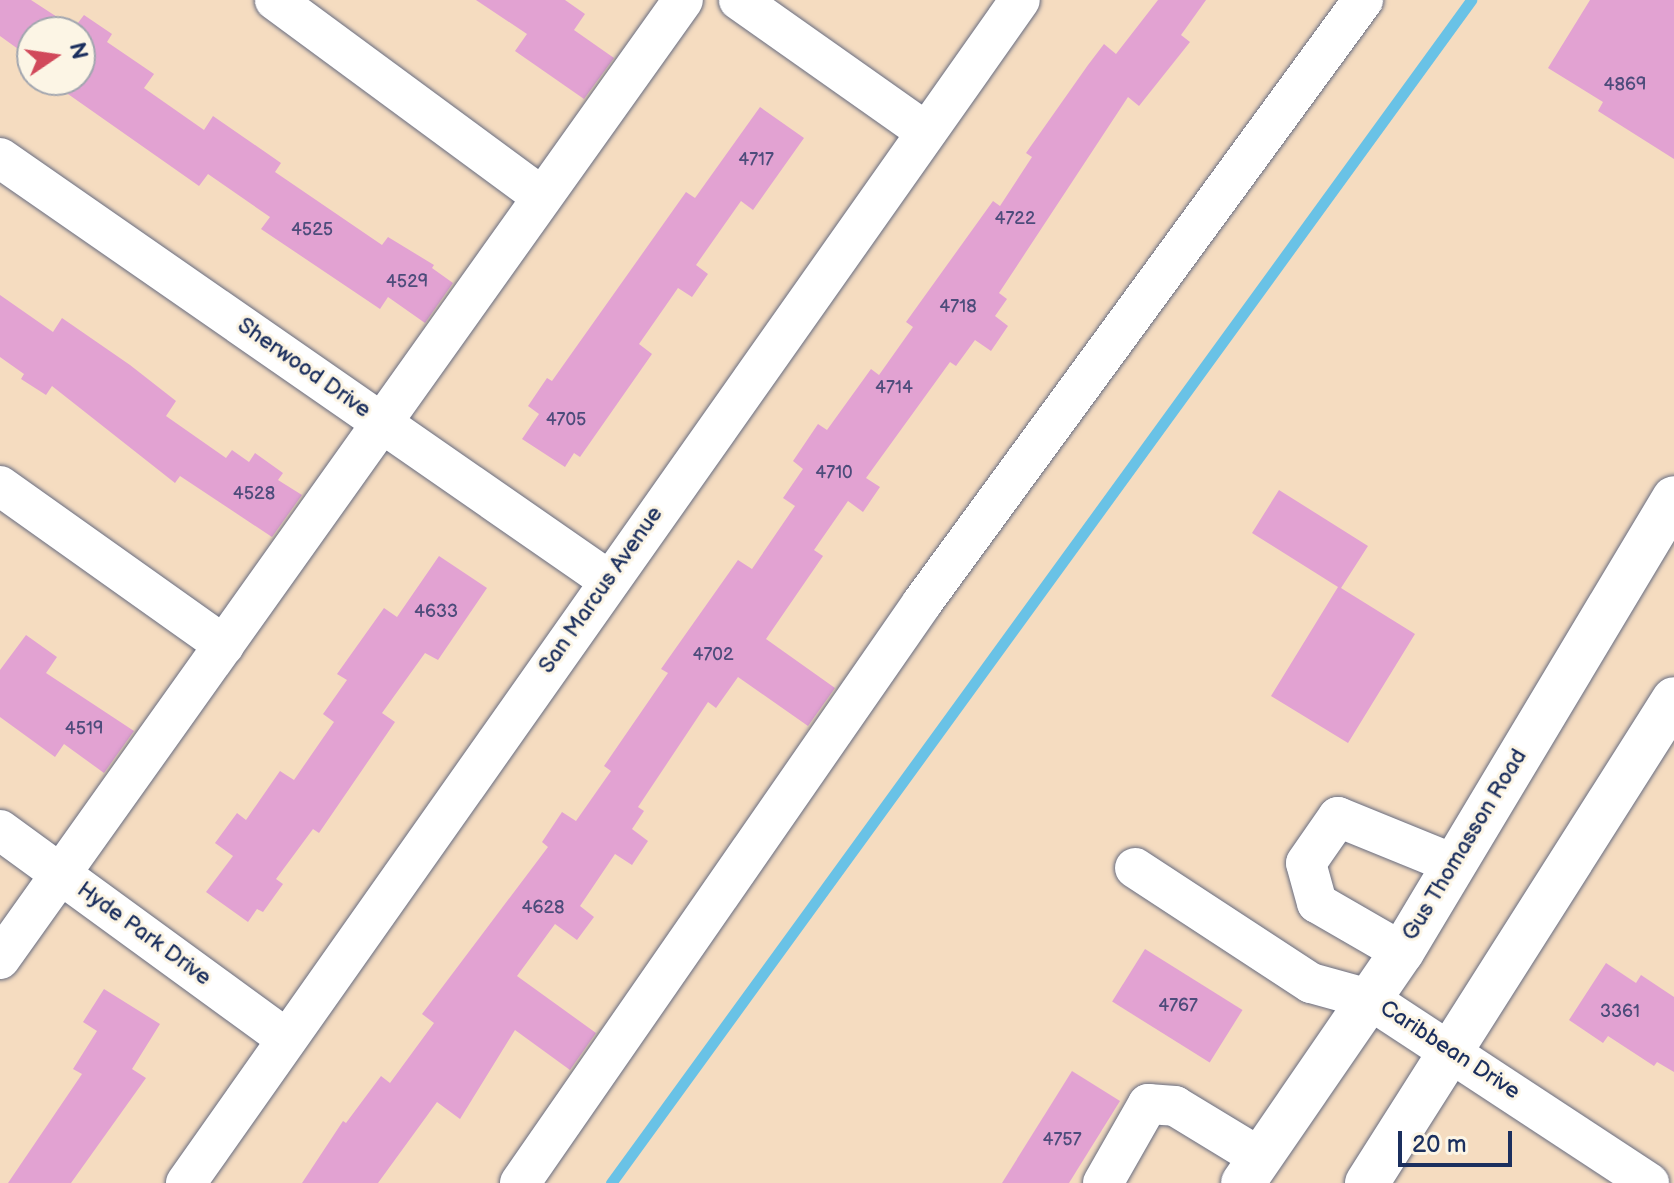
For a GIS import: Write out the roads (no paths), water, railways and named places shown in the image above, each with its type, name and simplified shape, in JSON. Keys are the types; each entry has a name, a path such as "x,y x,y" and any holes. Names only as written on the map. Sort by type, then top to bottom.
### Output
{"main road":[{"name":"Gus Thomasson Road","path":"1251,1170 1402,952 1453,864 1667,524"},
{"path":"1367,1183 1674,699"}],"street":[{"path":"275,0 541,196"},
{"path":"0,959 683,0"},
{"path":"739,0 926,132"},
{"name":"San Marcus Avenue","path":"186,1183 608,580 1020,0"},
{"path":"520,1183 922,603 1363,0"},
{"name":"Sherwood Drive","path":"0,158 608,580"},
{"path":"0,486 224,645"},
{"path":"1402,952 1317,903 1306,863 1338,817 1453,864"},
{"name":"Hyde Park Drive","path":"0,830 287,1039"},
{"name":"Caribbean Drive","path":"1135,868 1311,983 1369,999 1451,1049 1649,1183"},
{"path":"1103,1183 1148,1104 1175,1106 1251,1170"}],"waterway":[{"path":"611,1183 1471,0"}]}
